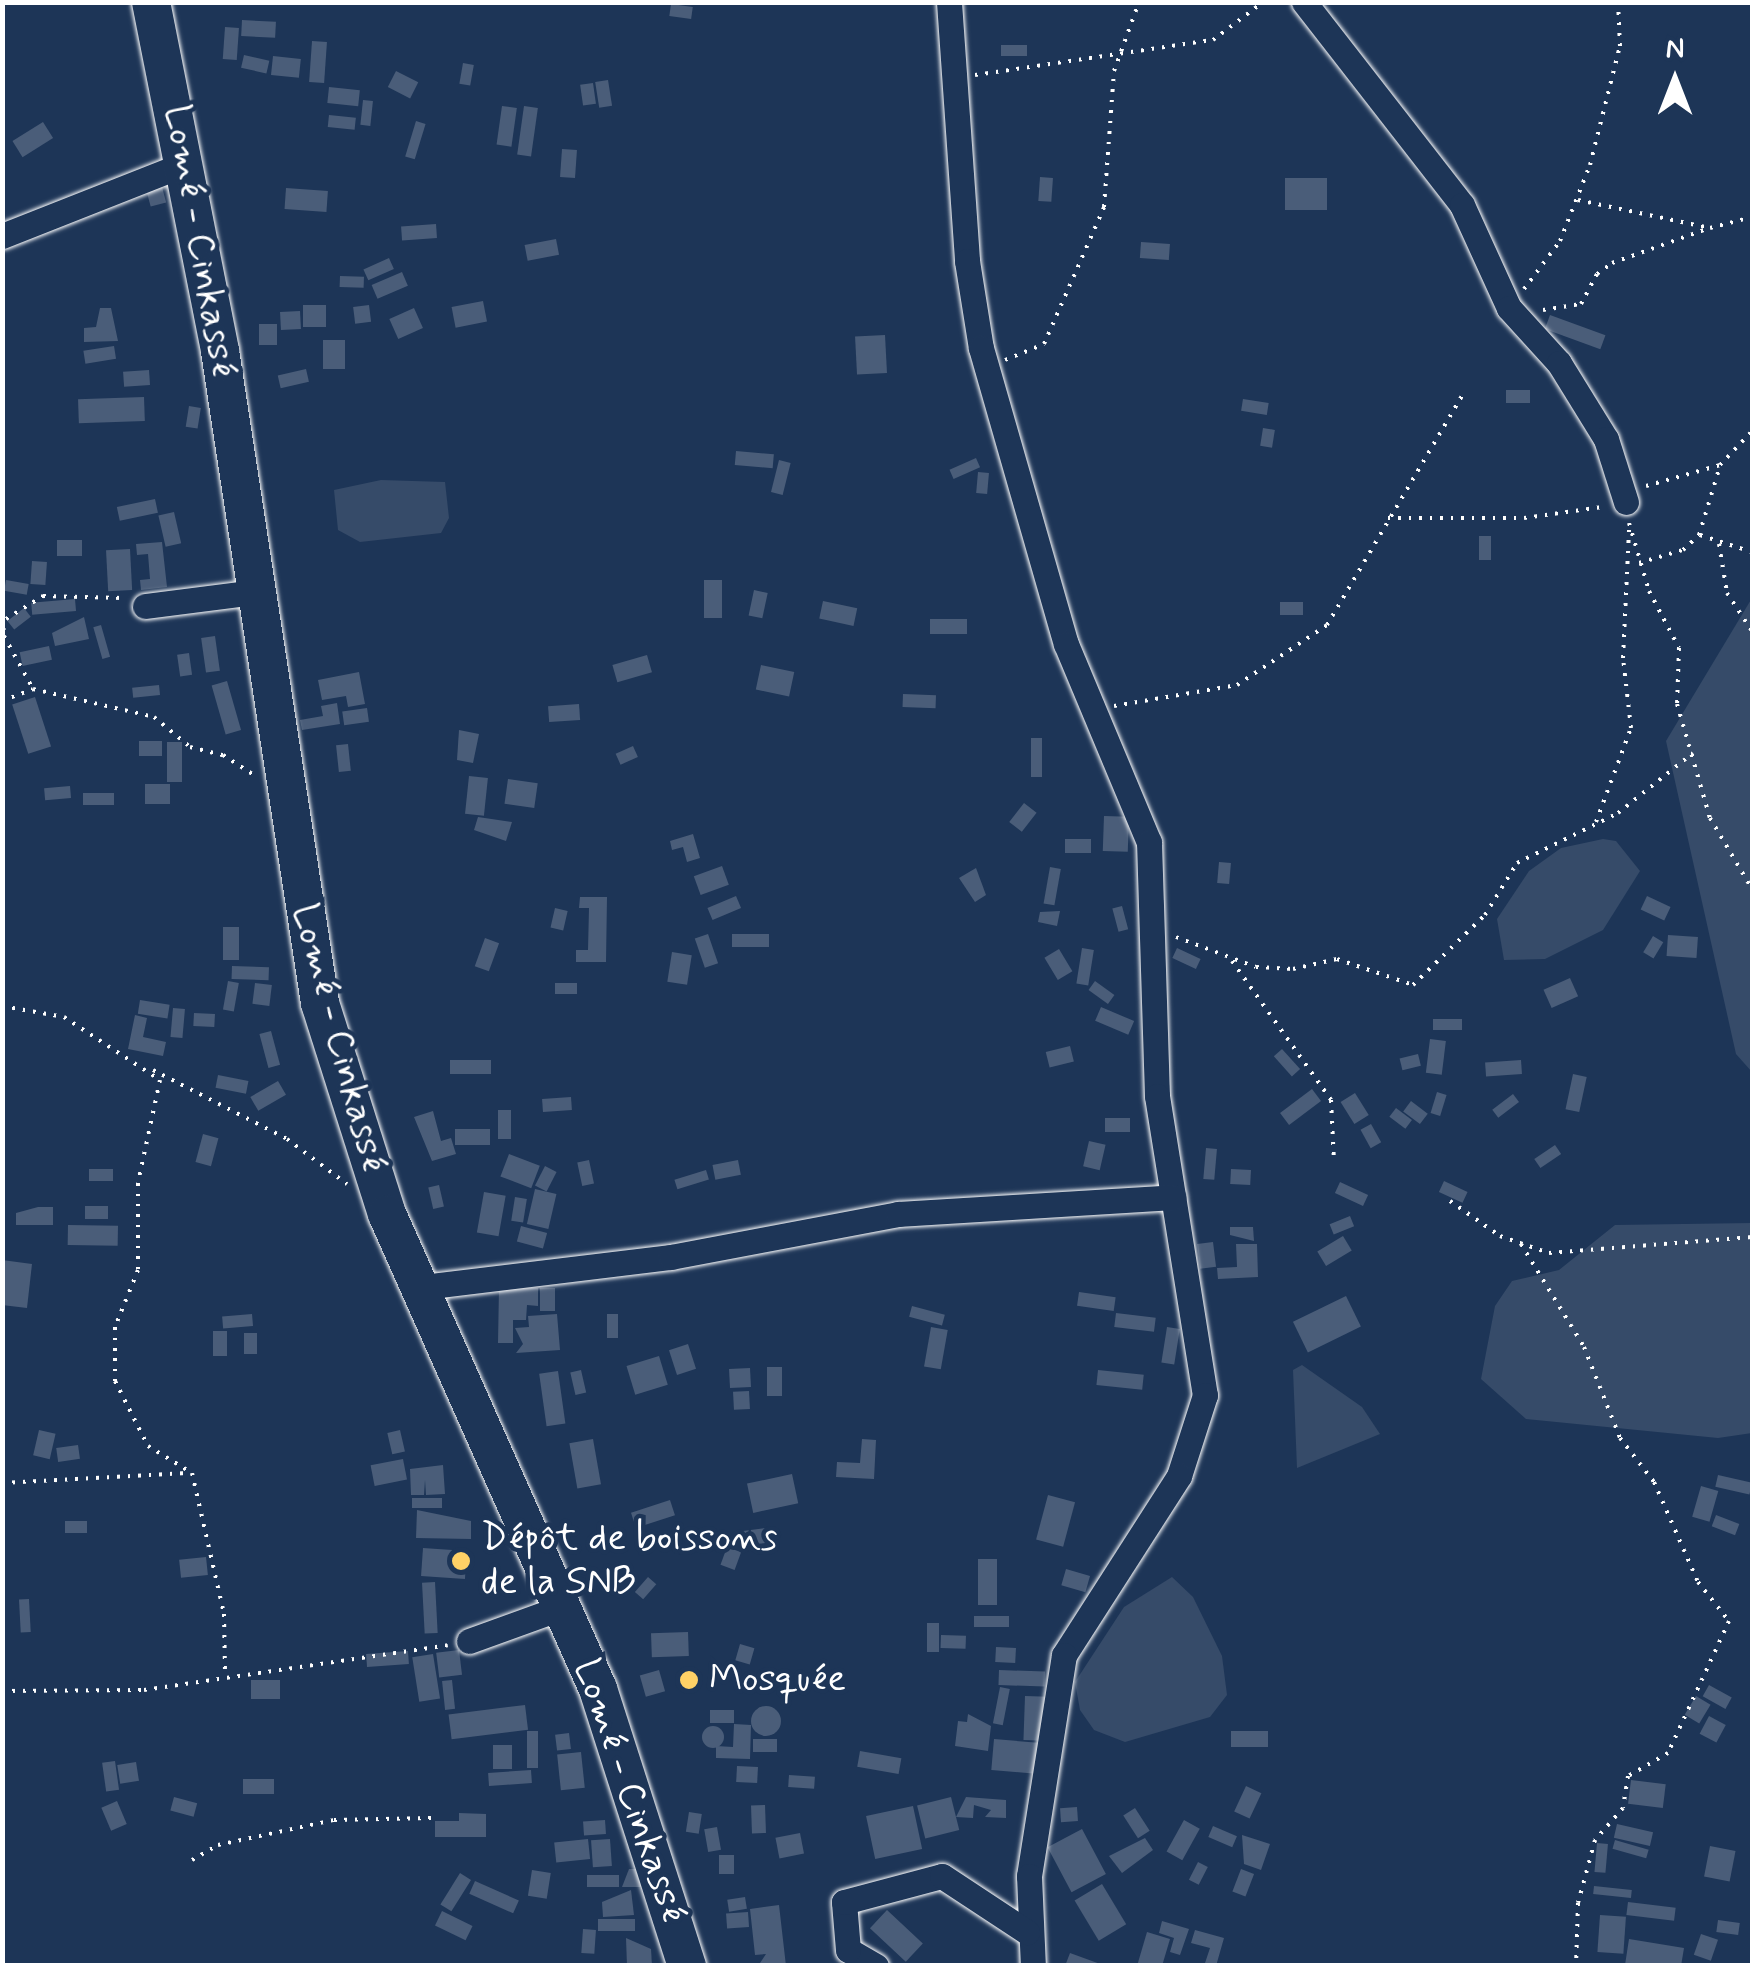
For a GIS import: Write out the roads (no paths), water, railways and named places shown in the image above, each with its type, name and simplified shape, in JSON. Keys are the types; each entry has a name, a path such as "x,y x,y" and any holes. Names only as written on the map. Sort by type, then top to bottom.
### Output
{"highway":[{"name":"Lomé - Cinkassé","path":"151,2 187,163 286,810 320,1002 387,1214 423,1287 563,1607 632,1782 687,1966"}],"street":[{"path":"949,2 967,261 985,362 1066,644 1149,842 1148,929 1173,1197 1205,1395 1178,1476 1064,1655 1043,1819 1029,1876 1032,1966"},
{"path":"1304,2 1462,205 1516,315 1560,363 1606,439 1628,513"},
{"path":"2,236 187,163"},
{"path":"145,606 255,592"},
{"path":"423,1287 671,1256 898,1214 1173,1197"},
{"path":"469,1641 563,1607"},
{"path":"876,1966 848,1950 844,1902 942,1876 1028,1932"}],"place":[{"name":"Dépôt de boissons de la SNB","path":"461,1561"},
{"name":"Mosquée","path":"689,1680"}]}
